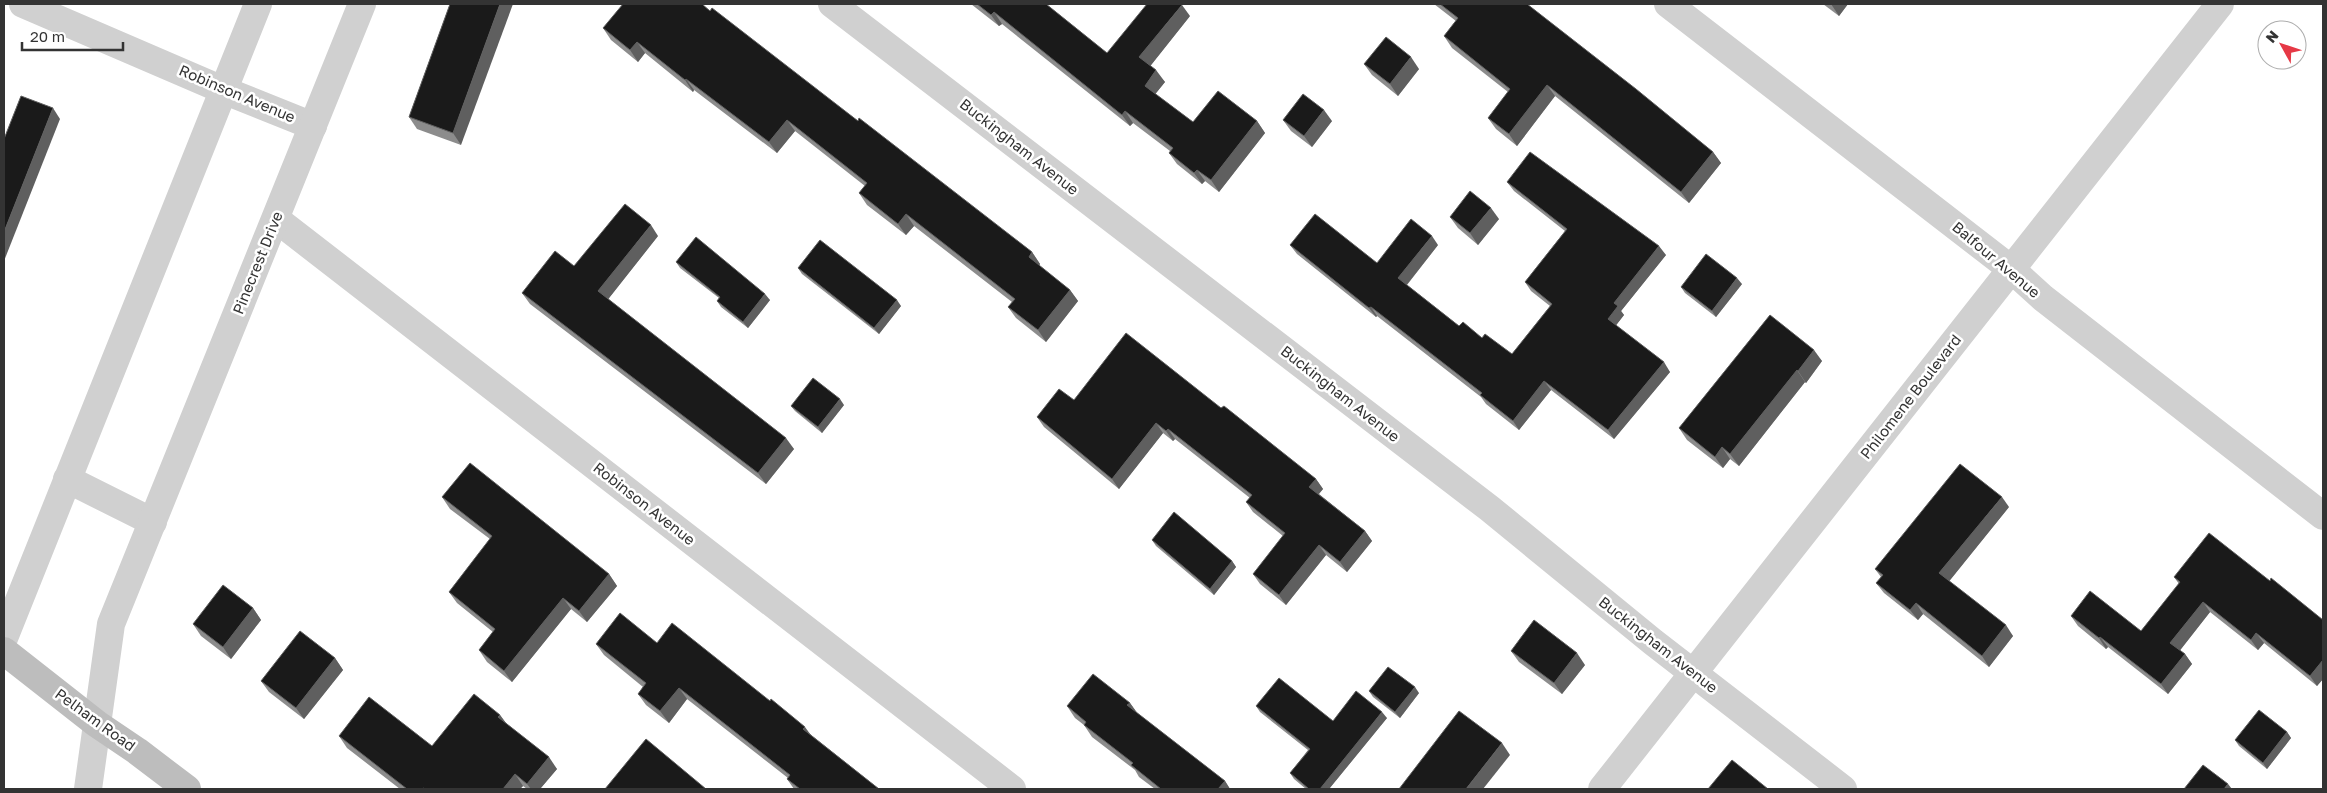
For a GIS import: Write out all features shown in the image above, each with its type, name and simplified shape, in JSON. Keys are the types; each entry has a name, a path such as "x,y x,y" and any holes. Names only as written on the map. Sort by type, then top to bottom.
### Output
{"main road":[{"name":"Pelham Road","path":"4,651 97,724 137,751 187,789"}],"street":[{"name":"Robinson Avenue","path":"23,4 223,90 313,126"},
{"path":"4,638 258,4"},
{"name":"Pinecrest Drive","path":"88,789 111,624 362,4"},
{"name":"Buckingham Avenue","path":"832,4 1481,502 1693,673 1843,789"},
{"name":"Balfour Avenue","path":"1668,4 2011,269 2043,298 2323,516"},
{"name":"Philomene Boulevard","path":"1602,789 2220,4"},
{"name":"Robinson Avenue","path":"276,219 1012,789"},
{"path":"68,479 153,522"}],"building":[{"path":"450,4 500,4 453,133 409,117"},
{"path":"623,4 702,4 710,11 712,8 858,121 859,118 1032,252 1029,257 1070,290 1038,330 1008,307 1015,299 906,214 898,224 859,193 867,183 787,120 769,142 637,42 630,50 603,28"},
{"path":"977,4 1046,4 1107,53 1147,4 1181,4 1139,57 1156,70 1145,86 1193,122 1218,91 1257,121 1211,180 1197,170 1194,173 1169,153 1173,148 1125,111 1122,115 994,12 991,15"},
{"path":"1440,4 1527,4 1713,152 1681,192 1547,85 1509,134 1488,118 1510,89 1444,36 1458,18"},
{"path":"1386,37 1411,57 1390,84 1364,64"},
{"path":"1303,94 1324,110 1304,136 1283,120"},
{"path":"21,96 53,108 4,232 4,139"},
{"path":"1530,152 1659,246 1614,303 1618,306 1608,319 1664,362 1608,430 1544,381 1513,421 1480,395 1482,393 1371,307 1369,308 1290,245 1315,214 1377,263 1411,219 1432,236 1398,278 1459,326 1463,322 1482,338 1485,334 1512,354 1552,304 1525,282 1567,229 1507,182"},
{"path":"1470,191 1491,208 1470,233 1450,217"},
{"path":"625,204 651,225 598,291 786,438 758,473 522,293 555,251 574,266"},
{"path":"696,237 765,294 743,322 717,301 720,297 676,262"},
{"path":"820,240 897,300 874,328 798,268"},
{"path":"1706,254 1737,278 1712,311 1681,287"},
{"path":"1770,315 1814,350 1730,454 1722,447 1715,457 1679,428"},
{"path":"1126,333 1221,408 1224,406 1316,479 1309,487 1365,531 1340,562 1319,545 1279,595 1253,574 1285,533 1246,502 1252,495 1168,429 1166,431 1156,423 1112,479 1037,417 1059,389 1074,400"},
{"path":"813,378 840,399 818,427 791,406"},
{"path":"470,463 609,574 579,611 563,598 504,671 479,650 495,629 449,592 492,536 442,497"},
{"path":"1960,464 2002,497 1939,573 2006,625 1982,656 1916,603 1910,610 1876,583 1883,575 1875,569"},
{"path":"1174,512 1232,561 1210,589 1152,540"},
{"path":"2209,533 2270,581 2271,578 2323,620 2323,660 2310,676 2256,633 2251,640 2203,602 2170,643 2185,654 2161,684 2071,616 2090,591 2141,631 2180,582 2174,577"},
{"path":"223,585 253,608 223,647 193,624"},
{"path":"620,613 657,643 672,623 770,701 771,699 805,727 803,729 879,789 800,789 787,779 790,775 679,688 660,711 638,694 646,683 596,644"},
{"path":"1534,620 1577,653 1554,683 1511,651"},
{"path":"300,631 335,658 296,708 261,681"},
{"path":"1388,667 1415,687 1395,712 1369,691"},
{"path":"1093,674 1130,703 1127,705 1225,781 1218,789 1161,789 1131,765 1133,763 1084,725 1086,722 1067,706"},
{"path":"1279,678 1333,721 1356,691 1382,712 1320,789 1309,789 1290,773 1310,749 1256,706"},
{"path":"474,694 500,715 498,717 549,757 527,784 515,774 503,789 407,789 339,736 369,697 432,746"},
{"path":"2259,710 2287,732 2263,763 2235,740"},
{"path":"1459,711 1502,743 1466,789 1399,789"},
{"path":"646,739 706,789 605,789"},
{"path":"1732,760 1768,789 1708,789"},
{"path":"2203,765 2228,784 2224,789 2184,789"}]}
